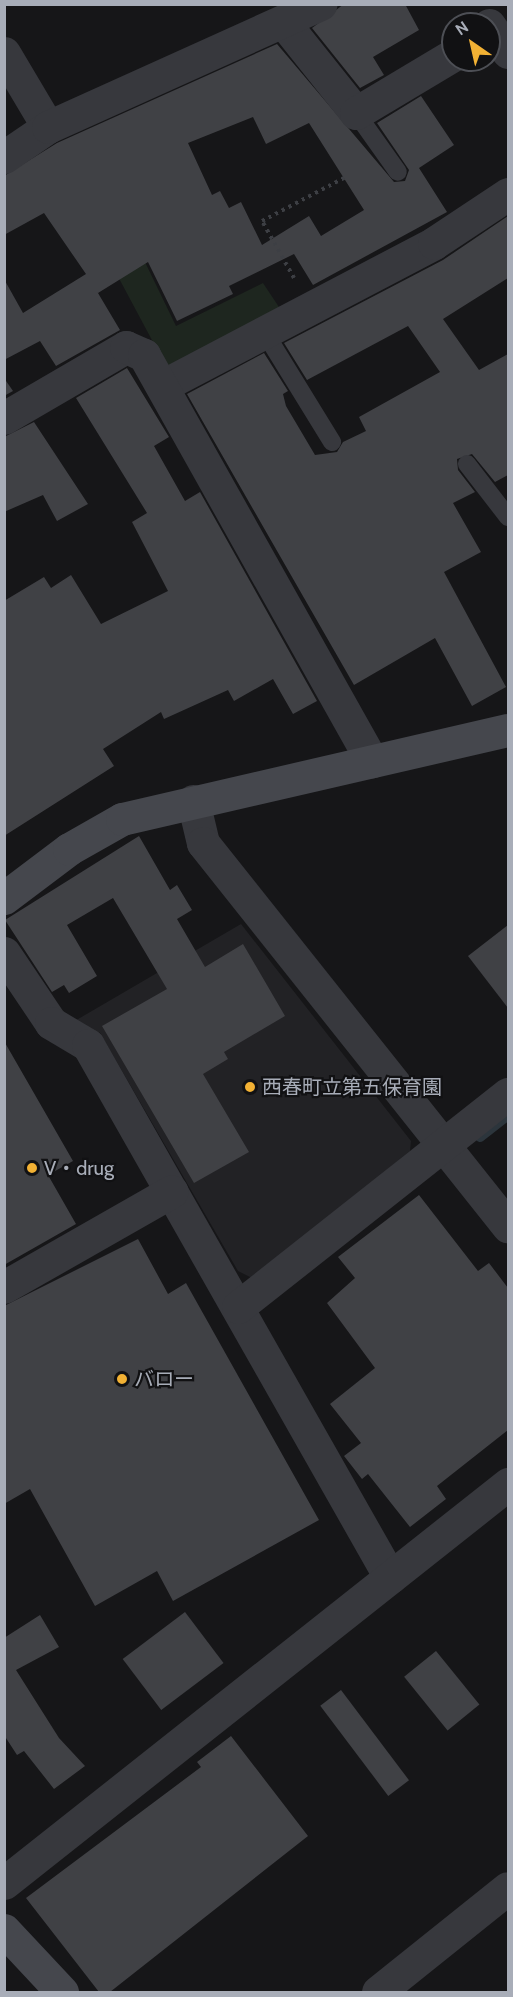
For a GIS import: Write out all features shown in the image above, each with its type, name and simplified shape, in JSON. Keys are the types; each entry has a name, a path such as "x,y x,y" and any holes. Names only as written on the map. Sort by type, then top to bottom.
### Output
{"street":[{"path":"4,157 48,127 285,24 320,4"},
{"path":"285,24 356,113 441,62"},
{"path":"4,53 48,127"},
{"path":"162,386 434,243 508,194"},
{"path":"4,418 126,347 144,354 372,762"},
{"path":"4,898 69,849 122,819 508,730"},
{"path":"193,801 203,843 508,1227"},
{"path":"4,953 51,1023 88,1045 390,1577"},
{"path":"238,1307 508,1094"},
{"path":"4,1287 172,1191"},
{"path":"4,1883 508,1484"},
{"path":"378,1992 508,1887"},
{"path":"4,1930 62,1992"}],"lane":[{"path":"356,113 398,172"},
{"path":"265,333 333,442"},
{"path":"467,464 508,517"}],"path":[{"path":"311,309 262,221 344,178"}],"shaded area":[{"path":"128,227 176,326 263,283 283,313 169,372 99,241"},
{"name":"西春町立第五保育園","path":"241,924 411,1141 410,1151 254,1279 238,1271 100,1033 73,1022"}],"building":[{"path":"344,4 405,4 419,30 373,57 384,75 360,88 312,28"},
{"path":"277,44 394,182 405,181 409,170 377,123 421,96 454,145 419,168 447,212 313,285 294,254 229,286 233,294 177,321 148,262 98,293 95,288 120,330 56,366 40,341 4,360 4,279 23,313 86,274 44,213 4,235 4,176 57,143","holes":["253,117 266,144 309,123 364,210 321,236 309,216 262,245 241,202 229,208 220,191 212,195 188,143"]},
{"path":"508,216 508,278 443,319 479,370 508,354 508,475 495,482 472,454 457,459 458,470 475,492 453,503 481,552 444,572 506,687 472,706 435,638 354,685 187,394 264,353 288,391 283,394 286,406 315,455 337,452 343,442 366,431 359,417 440,372 408,326 307,380 284,343 443,260"},
{"path":"127,368 169,437 154,446 185,501 200,492 317,701 293,714 273,679 234,701 228,690 164,719 161,712 103,749 114,766 4,836 4,601 44,577 51,588 71,575 101,624 168,591 132,522 147,513 76,398"},
{"path":"4,378 13,391 4,396"},
{"path":"34,422 88,504 57,521 43,495 4,512 4,437"},
{"path":"139,836 170,890 177,885 192,910 177,919 205,967 243,944 285,1016 224,1052 228,1059 203,1074 249,1152 194,1183 102,1026 167,989 113,898 67,925 97,976 69,993 64,985 52,992 5,920"},
{"path":"508,925 508,1008 468,956"},
{"name":"V・drug","path":"4,1041 73,1161 48,1175 76,1224 4,1265"},
{"path":"419,1195 478,1271 489,1263 508,1288 508,1430 437,1486 446,1499 410,1527 368,1474 362,1479 344,1456 361,1443 330,1404 375,1368 327,1303 355,1278 338,1257"},
{"name":"バロー","path":"138,1239 168,1294 186,1283 319,1520 173,1601 157,1571 95,1606 30,1489 4,1504 4,1306"},
{"path":"185,1612 224,1663 161,1710 123,1659"},
{"path":"40,1615 59,1647 16,1670 59,1738 85,1766 54,1789 24,1751 17,1755 4,1735 4,1638"},
{"path":"436,1651 479,1705 448,1730 404,1677"},
{"path":"341,1690 409,1780 388,1796 320,1706"},
{"path":"231,1736 308,1836 110,1992 99,1992 26,1898 201,1767 197,1762"}],"waterway":[{"path":"480,1137 508,1115"}],"place":[{"name":"西春町立第五保育園","path":"250,1087"},
{"name":"V・drug","path":"32,1168"},
{"name":"バロー","path":"122,1379"}]}
